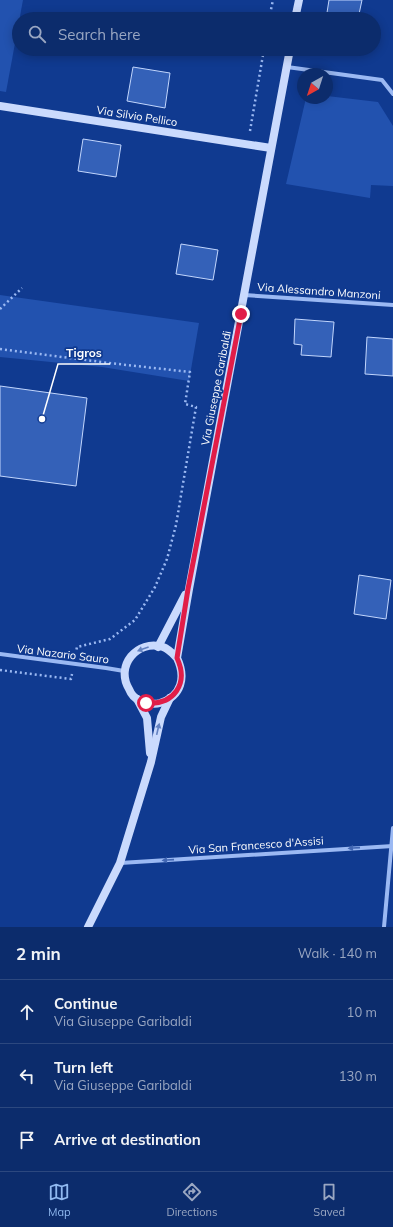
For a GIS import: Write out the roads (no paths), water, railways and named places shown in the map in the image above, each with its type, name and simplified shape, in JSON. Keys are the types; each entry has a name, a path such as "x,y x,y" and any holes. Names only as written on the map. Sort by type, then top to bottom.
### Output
{"street":[{"path":"296,12 299,0"},
{"name":"Via Giuseppe Garibaldi","path":"88,927 120,863 151,762 161,717 170,698 180,687 182,678 181,668 177,658 188,589 288,56"},
{"path":"286,67 382,80 393,94"},
{"name":"Via Silvio Pellico","path":"0,106 271,148"},
{"name":"Via Alessandro Manzoni","path":"244,295 393,305"},
{"name":"Via Giuseppe Garibaldi","path":"158,647 188,589"},
{"path":"170,698 156,704 146,703 134,696 126,684 124,669 129,658 136,651 144,647 162,647 171,652 177,658"},
{"name":"Via Nazario Sauro","path":"0,654 124,669"},
{"name":"Via Giuseppe Garibaldi","path":"134,696 147,718 151,762"},
{"path":"384,927 393,828"},
{"name":"Via San Francesco d'Assisi","path":"120,863 392,846"}],"place":[{"name":"Tigros","path":"42,419"}]}
